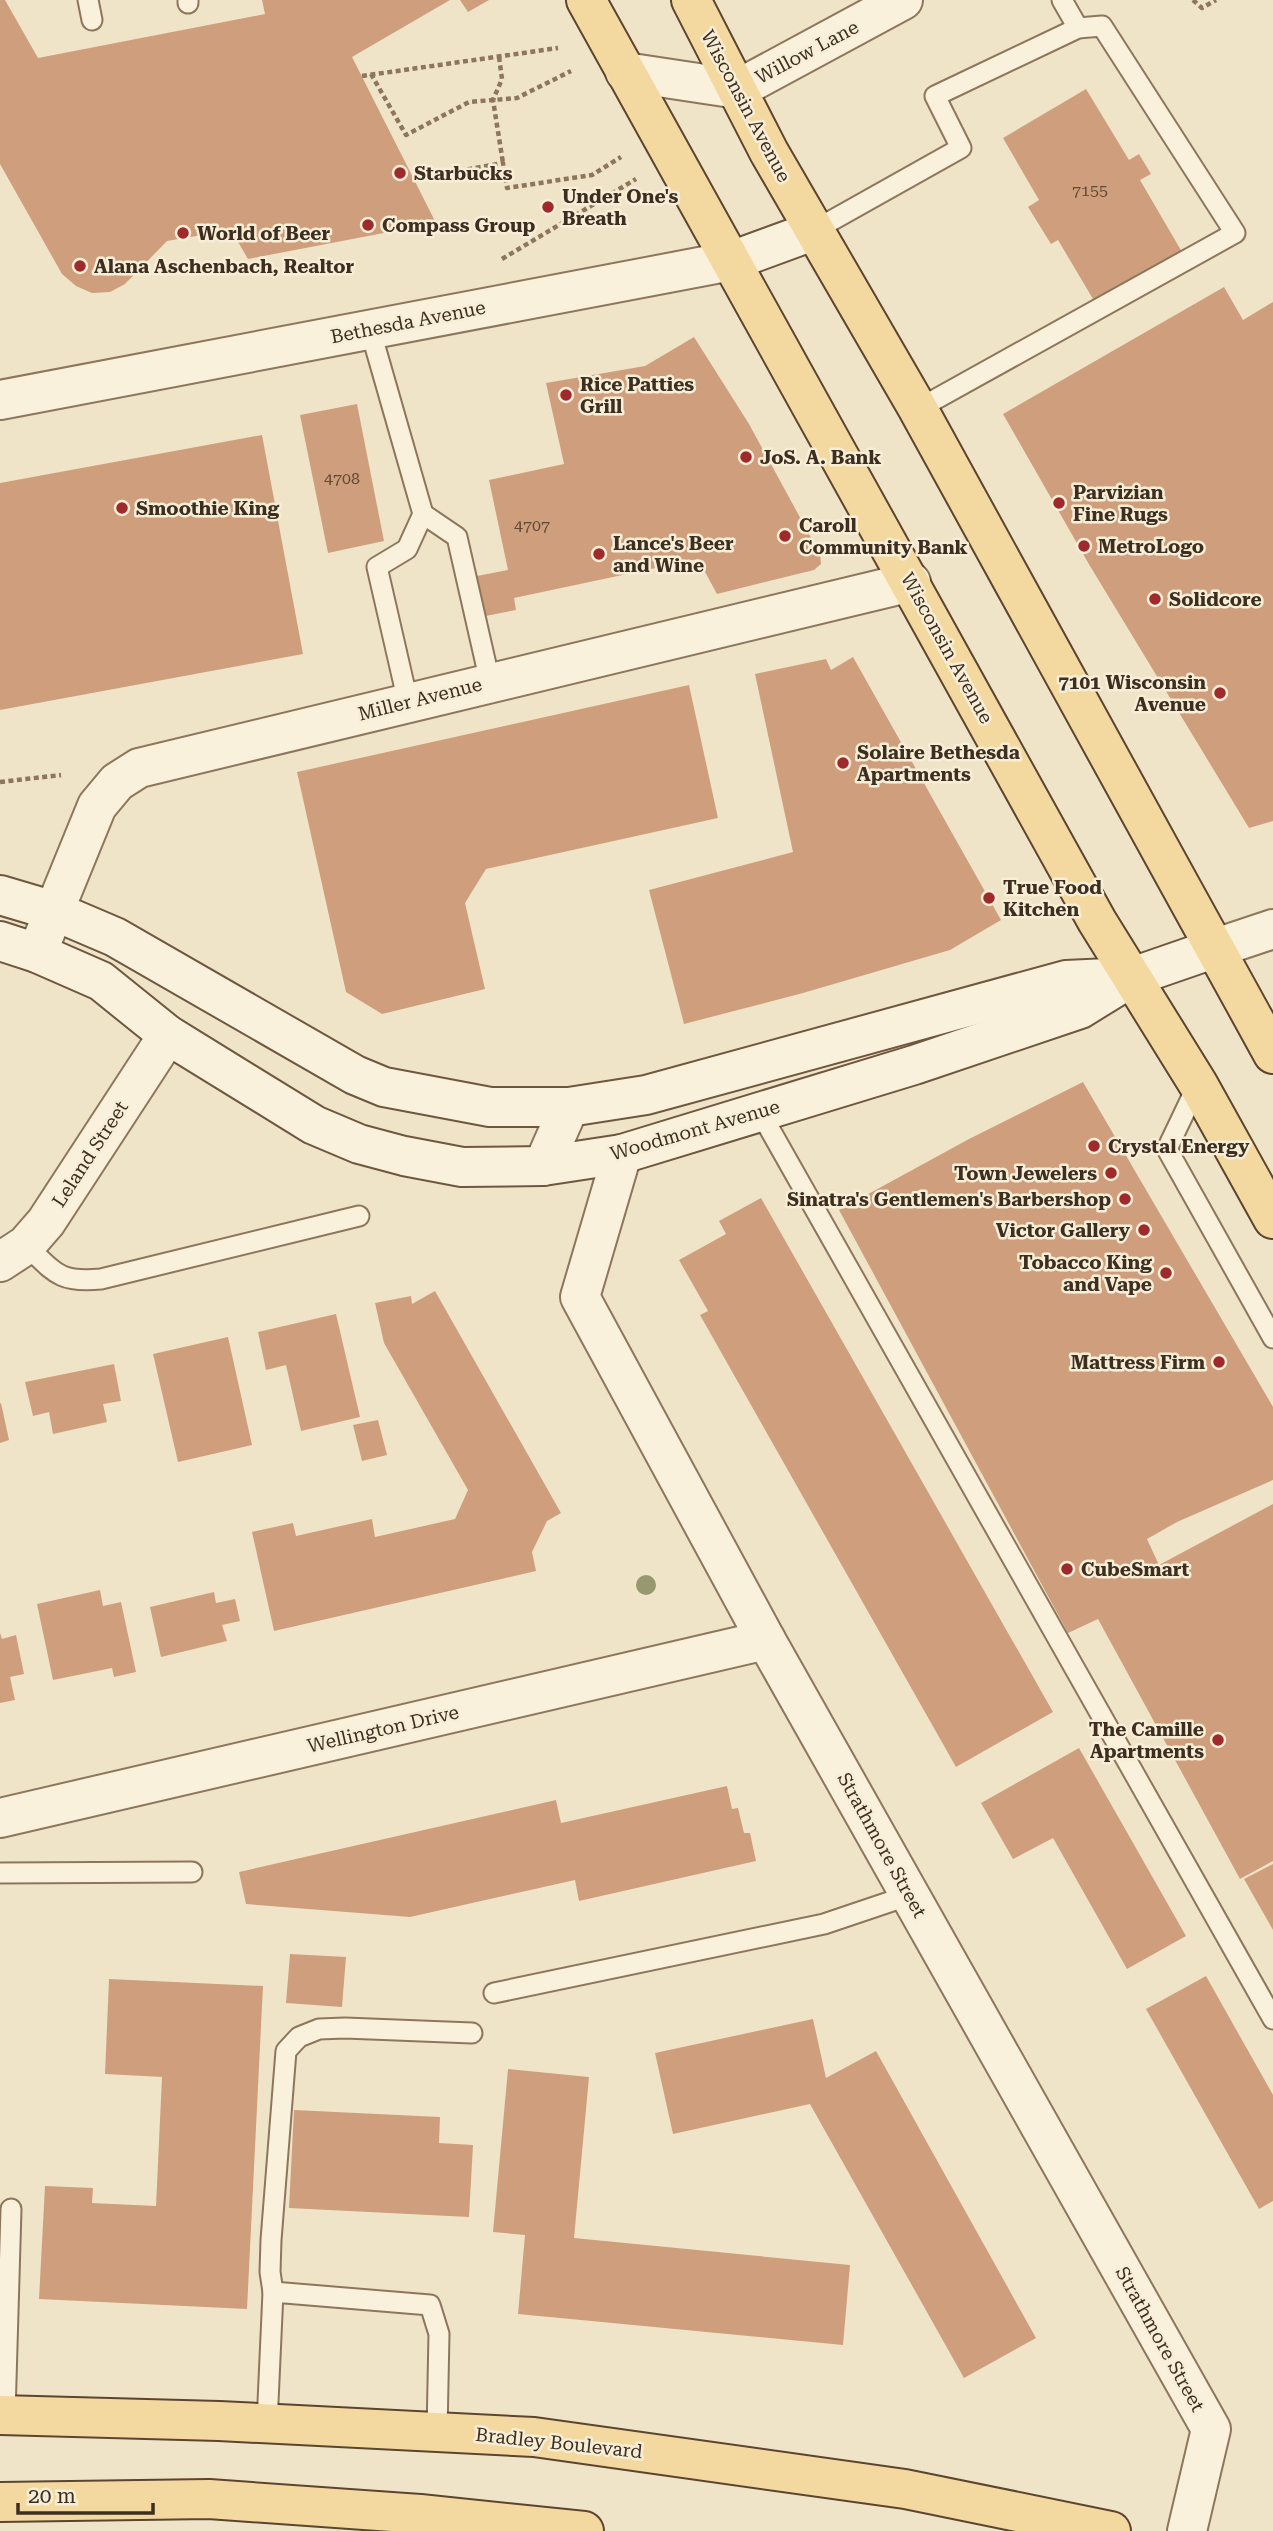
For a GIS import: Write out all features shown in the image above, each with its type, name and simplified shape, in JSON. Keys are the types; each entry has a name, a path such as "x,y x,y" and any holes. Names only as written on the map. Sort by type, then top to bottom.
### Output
{"main road":[{"name":"Wisconsin Avenue","path":"586,0 1097,921 1198,1084 1273,1219"},
{"name":"Wisconsin Avenue","path":"691,0 752,121 918,409 1273,1054"},
{"name":"Bradley Boulevard","path":"3,2415 534,2437 905,2489 1111,2531"},
{"path":"0,2502 209,2499 462,2525 584,2531"}],"street":[{"name":"Willow Lane","path":"625,72 738,89 903,0"},
{"name":"Bethesda Avenue","path":"0,400 732,261 813,231"},
{"name":"Miller Avenue","path":"37,953 97,806 117,782 139,768 911,582"},
{"name":"Woodmont Avenue","path":"0,895 54,911 115,937 355,1075 384,1087 490,1107 569,1107 646,1095 1066,980 1132,977"},
{"path":"1213,949 1273,929"},
{"name":"Woodmont Avenue","path":"0,941 37,953 101,981 168,1035 314,1125 359,1144 462,1167 543,1166 622,1154 914,1065 1080,1009 1132,977 1213,949"},
{"name":"Leland Street","path":"13,1254 46,1222 168,1035"},
{"path":"543,1166 569,1107"},
{"name":"Strathmore Street","path":"622,1154 580,1297 766,1640 1211,2429 1187,2531"},
{"name":"Wellington Drive","path":"0,1818 766,1640"}],"lane":[{"path":"88,0 92,20"},
{"path":"1062,0 1078,28"},
{"path":"813,231 961,148 935,96 1078,28 1102,26 1235,233 918,409"},
{"path":"370,329 423,514 457,537 490,682"},
{"path":"408,702 377,567 407,549 423,514"},
{"path":"1198,1084 1167,1149 1273,1338"},
{"path":"760,1112 1273,2019"},
{"path":"13,1254 60,1277 101,1279 359,1216"},
{"path":"0,1873 192,1872"},
{"path":"494,1993 824,1924 910,1895"},
{"path":"267,2424 273,2292 270,2272 271,2240 286,2051 299,2037 319,2029 472,2033"},
{"path":"3,2415 11,2209"},
{"path":"273,2292 430,2305 439,2334 437,2432"}],"path":[{"path":"1193,0 1202,8 1216,0"},
{"path":"362,76 558,48"},
{"path":"499,57 502,79 493,100 508,188 592,175 621,157"},
{"path":"371,74 406,135 469,102 517,98 571,71"},
{"path":"458,171 503,163"},
{"path":"498,261 643,172"},
{"path":"0,782 61,775"}],"building":[{"path":"0,0 5,0 38,58 265,14 262,0 450,0 352,57 436,223 248,259 231,230 167,241 125,284 110,292 92,293 76,286 62,274 0,164"},
{"path":"460,0 489,0 468,12"},
{"path":"1086,89 1129,160 1139,154 1151,174 1140,180 1182,252 1096,304 1058,240 1051,244 1028,207 1039,200 1003,138"},
{"path":"1224,287 1243,320 1273,302 1273,821 1249,828 1090,566 1003,414"},
{"path":"694,337 749,424 820,554 821,564 814,570 717,594 698,559 514,598 516,610 465,620 456,580 508,570 489,480 564,464 546,383 645,366"},
{"path":"357,404 384,541 328,553 300,415"},
{"path":"262,435 303,654 0,710 0,483"},
{"name":"Solaire Bethesda Apartments","path":"853,657 1001,920 950,950 684,1024 649,890 793,852 755,674 826,659 831,670"},
{"path":"689,685 718,818 486,869 465,903 485,989 382,1014 346,992 297,772"},
{"path":"1083,1082 1273,1407 1273,1480 1177,1522 1147,1539 1159,1565 1273,1504 1273,1861 1240,1879 1098,1619 1068,1633 839,1210 969,1139"},
{"path":"761,1198 1053,1712 956,1767 700,1315 708,1311 679,1260 726,1234 719,1221"},
{"path":"435,1291 561,1513 547,1521 532,1552 536,1571 274,1631 252,1532 293,1523 296,1536 372,1519 375,1537 455,1519 468,1490 384,1343 375,1303 411,1296 412,1304"},
{"path":"336,1314 360,1417 301,1431 286,1365 266,1370 258,1332"},
{"path":"228,1337 252,1445 178,1462 153,1354"},
{"path":"114,1364 121,1401 103,1404 107,1422 53,1434 49,1412 33,1416 25,1382"},
{"path":"0,1404 9,1440 0,1443"},
{"path":"378,1420 387,1455 362,1461 353,1425"},
{"path":"100,1590 103,1606 121,1602 136,1672 114,1677 112,1668 53,1680 37,1604"},
{"path":"214,1592 216,1603 235,1599 240,1621 222,1625 227,1641 161,1657 150,1607"},
{"path":"0,1633 2,1639 16,1635 24,1674 10,1677 15,1700 0,1703"},
{"path":"1079,1748 1186,1936 1127,1969 1053,1838 1013,1859 981,1803"},
{"path":"727,1786 732,1809 738,1808 744,1833 750,1833 756,1861 579,1901 575,1880 410,1917 246,1904 239,1872 556,1800 561,1823"},
{"path":"1273,1864 1273,1930 1244,1879"},
{"path":"290,1954 346,1957 342,2007 286,2003"},
{"path":"1206,1976 1273,2095 1273,2201 1259,2209 1146,2009"},
{"path":"109,1979 263,1986 247,2309 39,2299 45,2186 93,2188 92,2203 156,2206 162,2077 105,2074"},
{"path":"813,2019 826,2078 876,2051 1036,2338 964,2378 810,2104 673,2134 655,2053"},
{"path":"508,2069 589,2077 574,2238 850,2265 843,2345 518,2314 525,2235 493,2232"},
{"path":"294,2110 440,2117 439,2143 473,2145 469,2217 289,2208"}],"place":[{"name":"Starbucks","path":"400,173"},
{"name":"Under One's Breath","path":"548,207"},
{"name":"Compass Group","path":"368,225"},
{"name":"World of Beer","path":"183,233"},
{"name":"Alana Aschenbach, Realtor","path":"80,266"},
{"name":"Rice Patties Grill","path":"566,395"},
{"name":"JoS. A. Bank","path":"746,457"},
{"name":"Parvizian Fine Rugs","path":"1059,503"},
{"name":"Smoothie King","path":"122,508"},
{"name":"Caroll Community Bank","path":"785,536"},
{"name":"MetroLogo","path":"1084,546"},
{"name":"Lance's Beer and Wine","path":"599,554"},
{"name":"Solidcore","path":"1155,599"},
{"name":"7101 Wisconsin Avenue","path":"1220,693"},
{"name":"Solaire Bethesda Apartments","path":"843,763"},
{"name":"True Food Kitchen","path":"989,898"},
{"name":"Crystal Energy","path":"1094,1146"},
{"name":"Town Jewelers","path":"1111,1173"},
{"name":"Sinatra's Gentlemen's Barbershop","path":"1125,1199"},
{"name":"Victor Gallery","path":"1144,1230"},
{"name":"Tobacco King and Vape","path":"1166,1273"},
{"name":"Mattress Firm","path":"1219,1362"},
{"name":"CubeSmart","path":"1067,1569"},
{"name":"The Camille Apartments","path":"1218,1740"}]}
